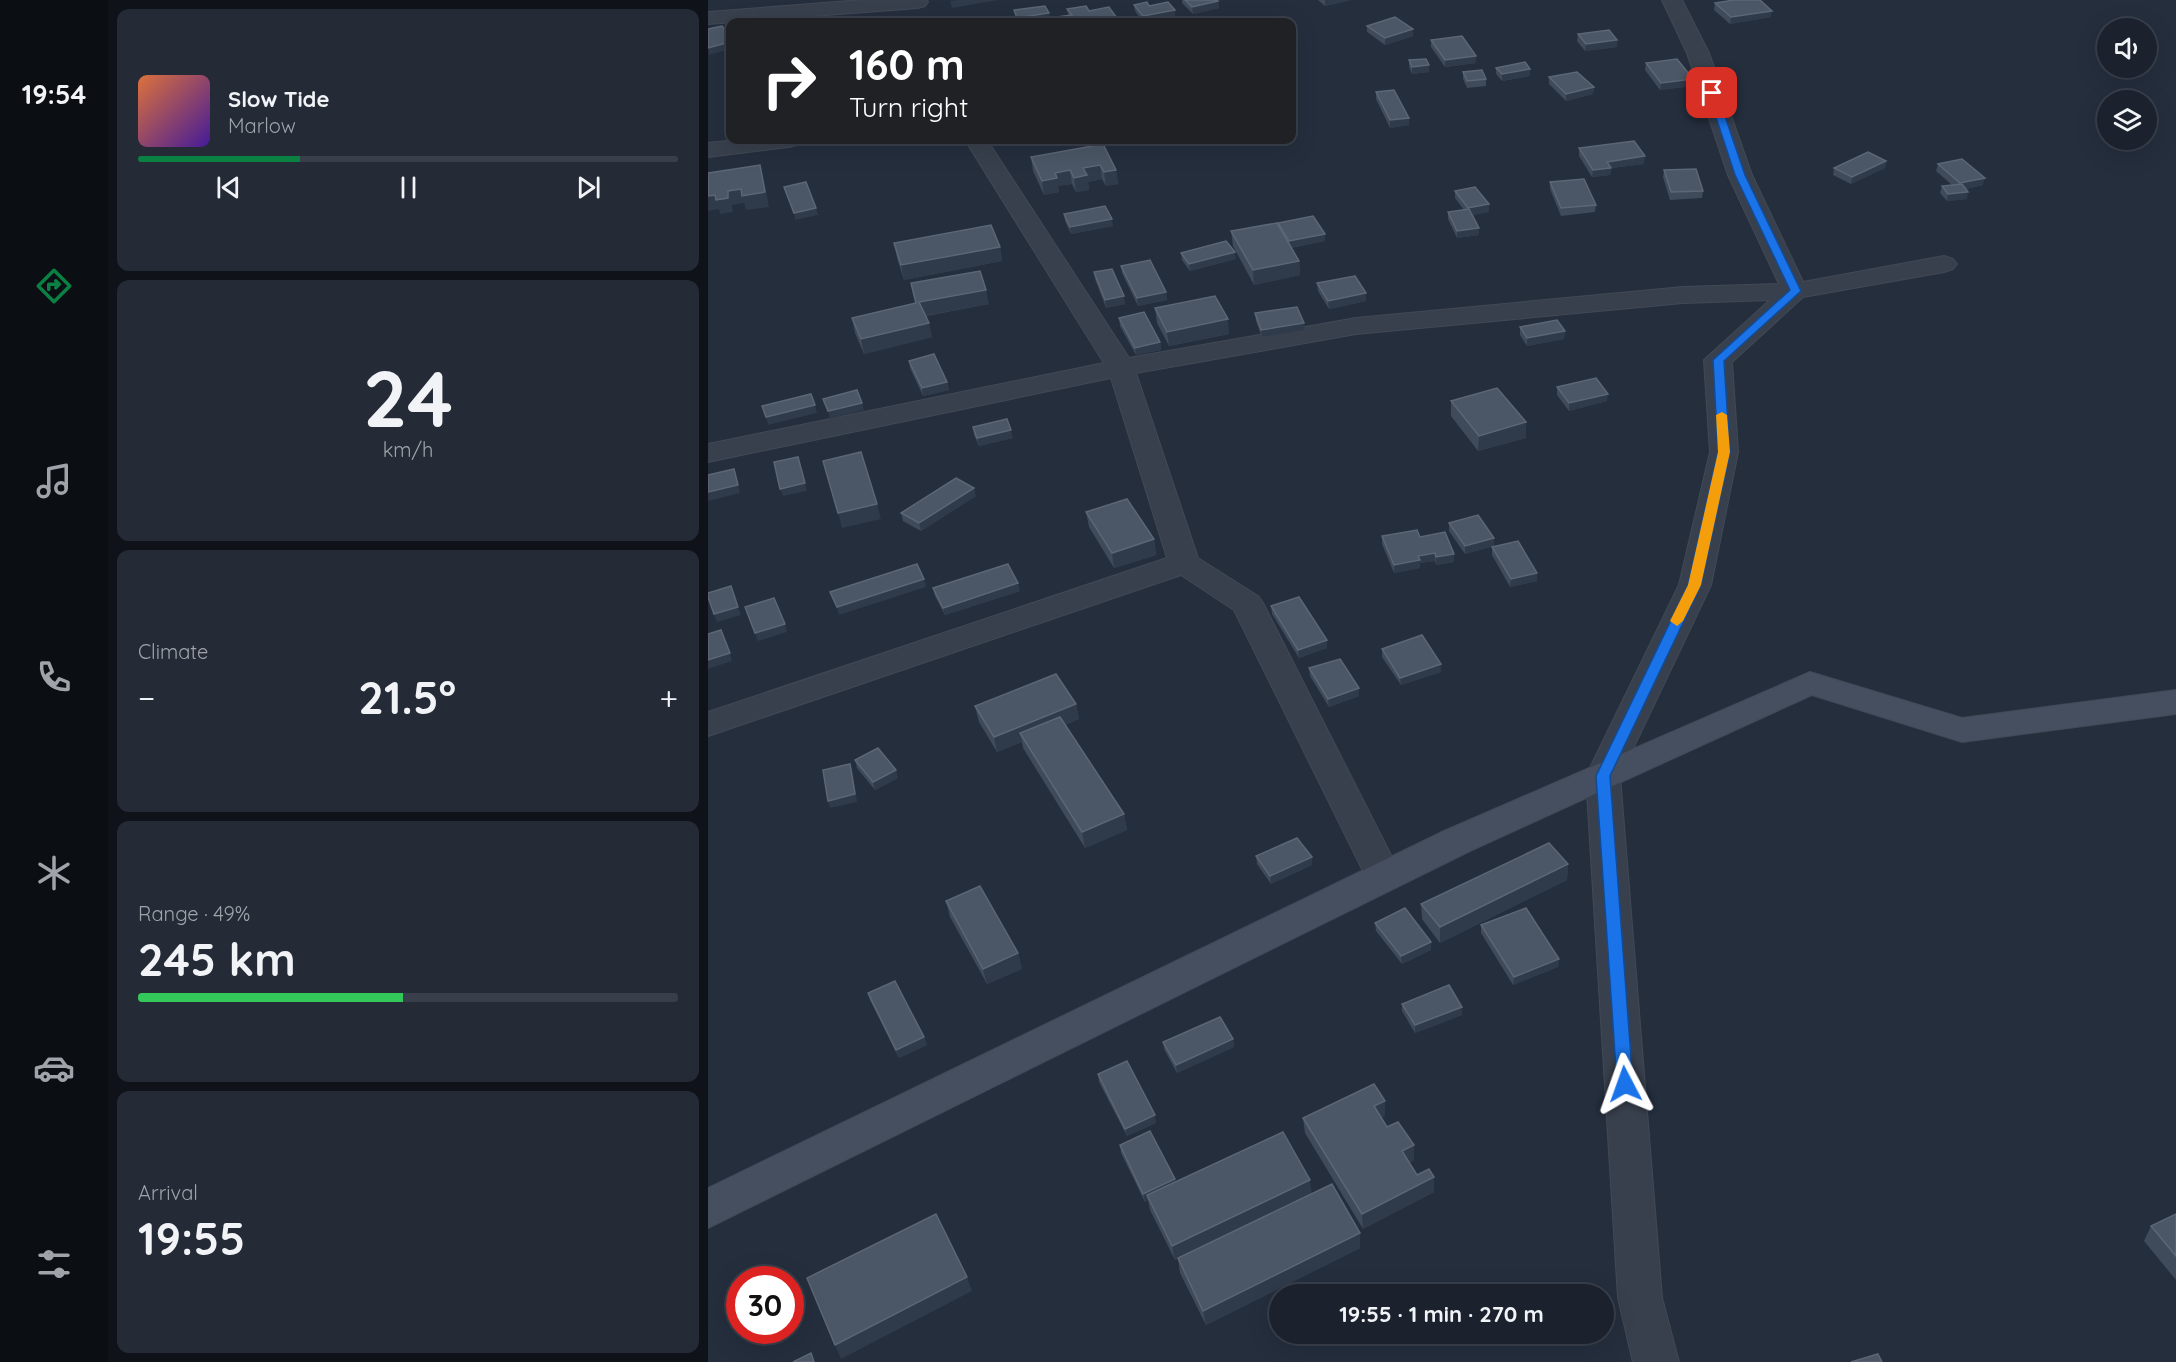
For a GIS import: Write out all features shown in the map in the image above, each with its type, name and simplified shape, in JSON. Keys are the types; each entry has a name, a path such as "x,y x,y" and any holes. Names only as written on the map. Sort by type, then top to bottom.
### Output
{"street":[{"path":"1672,0 1698,53 1740,175 1795,291"},
{"path":"708,18 917,1 924,18"},
{"path":"708,150 757,144"},
{"path":"979,144 1121,368 1184,563 1247,603 1384,877"},
{"path":"708,453 1121,368 1356,326 1683,295 1795,291 1944,264"},
{"path":"1656,1362 1640,1298 1603,776 1695,585 1724,452 1718,360 1795,291"},
{"path":"708,724 1184,563"},
{"path":"708,1209 1384,877 1810,683 1962,730 2176,702"}],"building":[{"path":"1185,0 1217,0 1218,1 1192,7"},
{"path":"1760,0 1772,11 1731,17 1715,3"},
{"path":"1147,2 1149,6 1168,2 1175,10 1143,16 1134,5"},
{"path":"1045,6 1049,13 1017,18 1014,10"},
{"path":"1086,6 1089,11 1109,7 1117,18 1057,18 1072,15 1067,9"},
{"path":"1395,17 1413,29 1385,38 1367,26"},
{"path":"722,26 726,32 726,43 708,48 708,29"},
{"path":"1609,30 1617,40 1586,44 1578,34"},
{"path":"1462,36 1476,56 1445,60 1431,40"},
{"path":"1426,59 1429,65 1412,67 1409,60"},
{"path":"1677,59 1693,79 1661,83 1646,63"},
{"path":"1525,62 1530,69 1502,74 1496,68"},
{"path":"1482,70 1486,79 1467,81 1463,72"},
{"path":"1577,72 1594,87 1566,94 1549,77"},
{"path":"1394,90 1409,118 1390,120 1376,92"},
{"path":"1634,141 1645,156 1607,162 1611,168 1593,170 1579,148"},
{"path":"1103,144 1116,170 1104,172 1100,165 1083,168 1087,175 1074,178 1070,170 1055,173 1057,178 1042,181 1031,157"},
{"path":"1868,152 1886,161 1852,177 1834,168"},
{"path":"1962,159 1985,178 1960,183 1938,164"},
{"path":"760,165 765,192 742,196 741,189 728,191 728,198 716,200 715,195 708,196 708,173"},
{"path":"1696,169 1703,191 1671,192 1664,170"},
{"path":"1584,179 1596,205 1561,208 1550,182"},
{"path":"806,182 816,208 794,213 784,187"},
{"path":"1962,184 1968,192 1948,194 1942,186"},
{"path":"1475,187 1489,204 1468,208 1455,191"},
{"path":"1105,206 1112,219 1070,227 1064,214"},
{"path":"1469,209 1479,228 1457,231 1448,212"},
{"path":"1313,216 1325,234 1289,241 1278,223"},
{"path":"1277,223 1299,261 1253,270 1231,231"},
{"path":"991,225 1000,247 901,265 894,243"},
{"path":"1226,241 1235,252 1189,264 1181,253"},
{"path":"1150,260 1166,292 1137,298 1121,266"},
{"path":"1112,269 1124,296 1105,300 1094,272"},
{"path":"980,271 986,290 919,302 929,323 861,339 852,318 916,303 911,283"},
{"path":"1355,276 1366,293 1328,301 1317,283"},
{"path":"1215,296 1228,319 1167,332 1155,308"},
{"path":"1297,307 1304,323 1261,330 1255,313"},
{"path":"1144,312 1160,342 1135,348 1119,318"},
{"path":"1557,320 1565,331 1527,338 1520,327"},
{"path":"934,354 947,382 922,388 909,361"},
{"path":"1596,378 1608,394 1569,403 1557,387"},
{"path":"1497,388 1526,422 1479,436 1451,401"},
{"path":"857,390 862,403 828,411 823,399"},
{"path":"811,394 815,405 766,417 762,406"},
{"path":"1007,419 1011,430 977,438 973,427"},
{"path":"861,452 877,504 838,513 823,461"},
{"path":"798,457 805,483 780,489 774,462"},
{"path":"734,469 738,485 708,492 708,475"},
{"path":"956,478 974,488 919,523 901,513"},
{"path":"1127,499 1154,539 1112,553 1086,512"},
{"path":"1478,515 1494,538 1465,546 1449,523"},
{"path":"1417,530 1420,537 1445,532 1454,554 1436,557 1435,553 1418,556 1420,560 1394,565 1382,536"},
{"path":"1518,541 1537,573 1511,579 1492,547"},
{"path":"917,564 924,579 837,607 830,592"},
{"path":"1008,564 1018,583 943,608 933,588"},
{"path":"731,586 738,607 714,614 708,593"},
{"path":"1299,597 1327,640 1298,650 1271,606"},
{"path":"774,598 785,624 755,633 745,607"},
{"path":"721,630 730,653 708,660 708,634"},
{"path":"1422,635 1441,664 1400,678 1382,649"},
{"path":"1340,659 1359,688 1328,699 1309,668"},
{"path":"1056,674 1076,704 994,737 975,706"},
{"path":"1060,717 1124,814 1082,832 1020,733"},
{"path":"878,748 896,770 873,782 855,760"},
{"path":"850,764 855,794 828,801 823,770"},
{"path":"1297,838 1312,857 1270,876 1256,856"},
{"path":"1549,843 1568,864 1440,927 1421,904"},
{"path":"980,886 1018,953 983,969 946,901"},
{"path":"1405,908 1431,942 1401,956 1375,923"},
{"path":"1526,908 1559,959 1514,977 1481,925"},
{"path":"895,981 924,1037 896,1050 868,993"},
{"path":"1449,985 1462,1007 1415,1025 1402,1004"},
{"path":"1220,1017 1233,1039 1176,1065 1163,1042"},
{"path":"1127,1061 1155,1115 1125,1129 1098,1074"},
{"path":"1374,1084 1385,1101 1374,1106 1387,1127 1398,1122 1414,1145 1402,1151 1417,1175 1429,1169 1434,1177 1362,1214 1303,1118"},
{"path":"1150,1131 1175,1179 1143,1194 1120,1145"},
{"path":"1283,1132 1310,1180 1172,1246 1147,1195"},
{"path":"1332,1184 1360,1233 1203,1311 1178,1258"},
{"path":"936,1214 967,1277 835,1345 807,1278"},
{"path":"2176,1214 2176,1256 2151,1226"},
{"path":"811,1353 814,1362 793,1362"},
{"path":"1878,1354 1882,1362 1851,1362"}],"slow traffic":[{"path":"1677,621 1695,585 1724,452 1722,415"}],"route":[{"path":"1625,1084 1603,776 1695,585 1724,452 1718,360 1795,291 1740,175 1712,93"}]}
